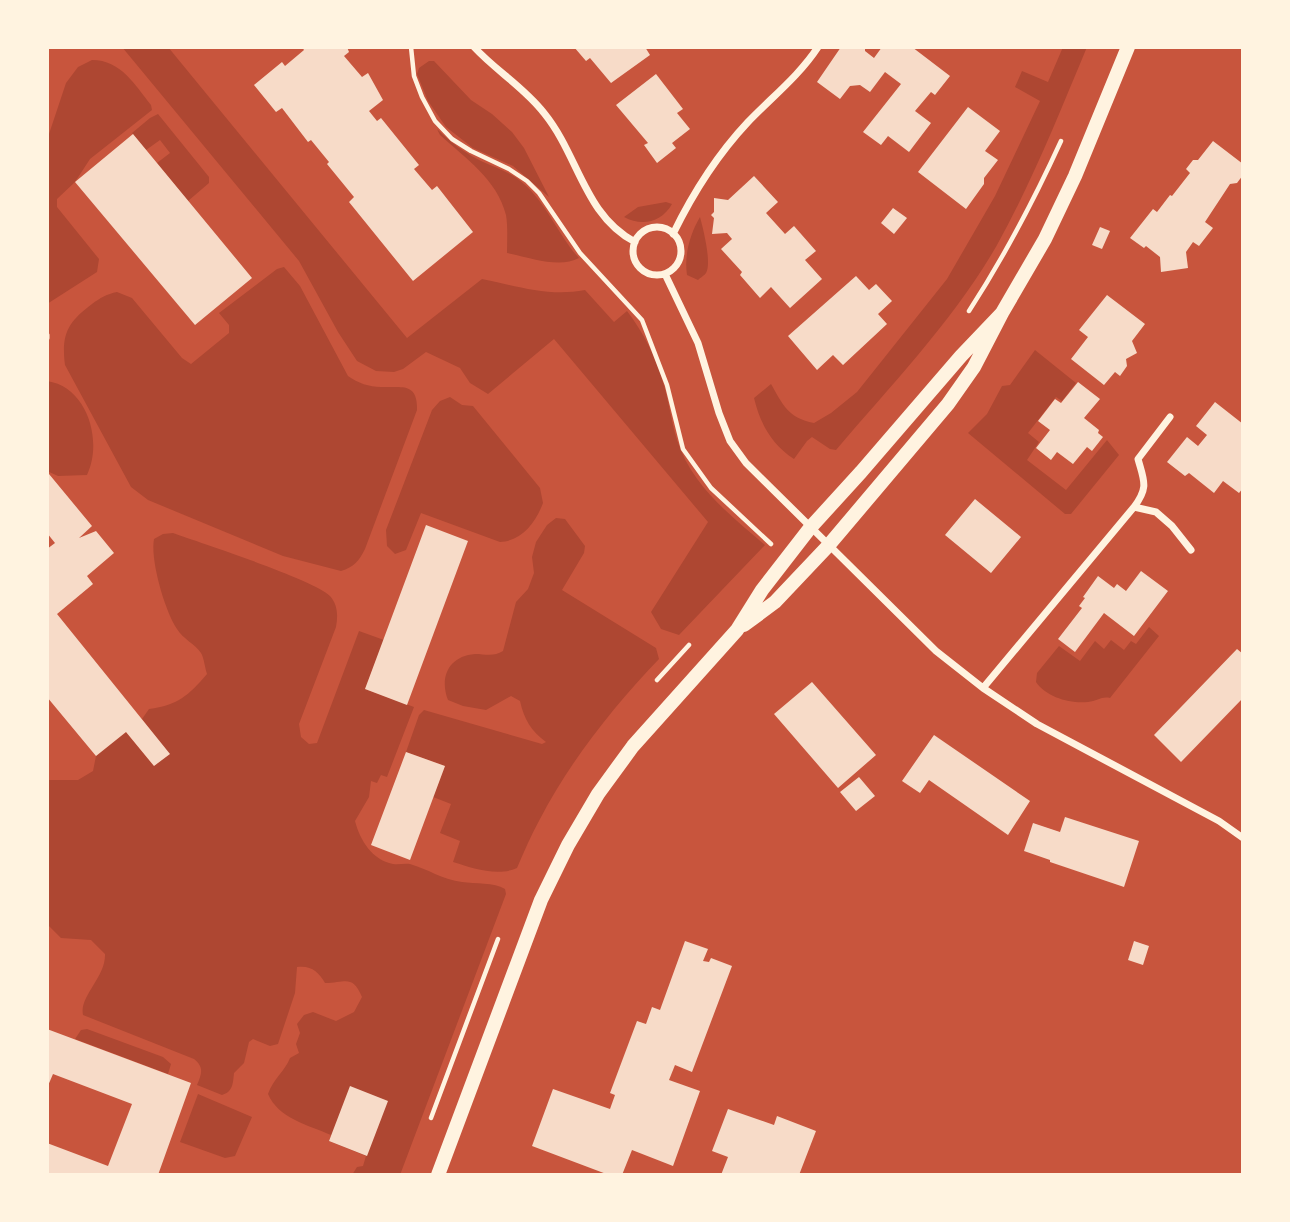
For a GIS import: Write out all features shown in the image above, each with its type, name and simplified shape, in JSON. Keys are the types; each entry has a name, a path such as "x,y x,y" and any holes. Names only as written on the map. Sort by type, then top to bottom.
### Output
{"main road":[{"path":"737,630 775,602 828,546 948,404 974,367 1045,239 1129,47"},
{"path":"438,1175 541,900 568,845 598,794 633,746 737,630 762,590 810,528 862,472 943,375 1002,313"}],"street":[{"path":"474,47 542,109 560,133 595,206 610,225 635,242"},
{"path":"673,234 705,176 747,123 803,69 818,47"},
{"path":"660,227 673,234 681,247 674,268 665,274 654,276 641,269 634,256 635,242 639,236 652,228 660,227"},
{"path":"665,274 698,343 730,441 746,463 828,546 936,651 983,688 1037,724 1219,821 1243,838"},
{"path":"983,688 1143,495 1145,486 1138,459 1170,417"},
{"path":"1134,507 1156,512 1172,526 1191,550"}],"path":[{"path":"411,47 414,76 435,121 452,139 527,181 539,193 579,253 642,320 667,385 683,449 711,488 775,548"}],"shaded area":[{"path":"122,47 168,47 407,338 482,279 546,291 585,290 614,322 627,311 644,336 657,363 677,440 692,472 714,498 765,545 679,635 661,629 651,612 708,522 554,339 488,394 470,383 460,368 426,352 403,369 394,372 376,371 357,361 299,261"},
{"path":"1063,47 1087,47 1022,197 980,273 921,351 836,450 812,437 794,459 779,447 768,432 754,398 771,384 792,414 814,423 857,392 947,279 995,196 1040,101 1015,87 1022,71 1048,82"},
{"path":"92,60 111,64 119,69 139,90 152,110 90,159 75,182 57,199 57,207 99,259 97,272 47,304 47,140 66,83 78,67"},
{"path":"429,61 434,61 471,100 512,132 524,148 549,197 513,166 473,148 446,127 428,101 417,74 419,68"},
{"path":"158,114 209,177 209,183 188,201 157,163 170,153 160,140 146,150 132,133"},
{"path":"437,129 469,154 509,173 524,184 579,258 553,262 507,253 506,215 502,202 488,180 440,135"},
{"path":"666,202 672,204 657,219 638,222 624,217 638,207"},
{"path":"700,217 708,268 698,280 687,275 686,260 693,230"},
{"path":"284,267 300,286 348,376 372,386 406,388 411,390 417,401 417,410 365,549 356,563 341,571 283,556 148,500 131,487 65,365 65,337 72,323 95,302 117,292 132,298 182,358 191,364 229,333 229,325 219,313 277,269"},
{"path":"1035,350 1076,383 1062,401 1056,397 1028,433 1039,442 1027,460 1066,490 1107,440 1119,455 1071,514 1065,514 968,433 987,414 1002,386 1010,385"},
{"path":"47,381 61,385 73,394 88,418 93,447 92,462 87,475 58,476 47,471"},
{"path":"450,397 462,405 473,406 540,488 543,503 527,529 515,538 500,542 421,513 406,550 395,554 387,546 386,530 432,410 440,401"},
{"path":"556,518 565,519 585,546 584,553 562,590 656,648 659,659 609,715 579,755 552,797 517,868 501,872 476,869 453,862 460,841 440,833 451,804 433,797 445,766 406,752 419,715 424,710 542,744 546,742 529,724 520,701 511,696 486,710 463,706 448,700 445,683 448,669 459,659 475,654 493,655 503,651 516,602 528,589 534,573 532,557 536,542 547,525"},
{"path":"173,533 303,581 333,599 337,611 336,627 299,724 301,737 309,744 317,743 359,631 384,640 365,689 414,707 387,777 381,775 377,783 371,781 369,797 355,821 360,835 373,854 386,862 410,864 455,881 490,884 505,889 506,894 400,1175 352,1175 357,1167 363,1166 366,1156 329,1141 331,1135 286,1115 268,1094 290,1058 299,1053 296,1044 300,1033 297,1024 304,1015 313,1012 336,1021 354,1012 362,997 351,982 325,983 314,970 297,967 295,993 278,1044 270,1046 253,1039 249,1042 244,1063 234,1073 230,1089 222,1095 197,1085 201,1070 194,1059 83,1015 85,1001 101,971 105,954 91,940 61,938 47,924 47,780 78,780 93,771 96,756 126,732 154,766 169,754 142,719 149,709 168,705 182,698 207,674 201,653 180,633 172,621 160,585 154,559 154,539"},
{"path":"1149,627 1159,636 1110,698 1088,702 1066,701 1046,692 1036,682 1037,673 1059,646 1080,661 1095,641 1104,649 1111,640 1124,650 1131,641 1136,644"},
{"path":"87,1029 163,1057 171,1064 168,1074 75,1039 81,1030"},
{"path":"198,1094 252,1117 235,1156 225,1158 180,1142"}],"building":[{"path":"302,47 347,47 349,52 344,56 362,77 368,73 383,100 369,111 377,121 381,118 419,165 414,169 432,190 437,186 473,232 413,281 349,202 354,197 327,164 329,162 311,140 308,142 282,108 276,112 254,85 282,62 285,66 304,50"},
{"path":"574,47 645,47 650,55 611,83 590,58 586,61"},
{"path":"841,47 865,47 865,51 874,58 882,47 912,47 950,76 935,95 931,92 915,111 931,123 909,152 888,136 881,145 863,132 901,84 885,72 870,92 860,85 850,86 840,99 817,82"},
{"path":"656,74 683,109 677,113 690,129 672,143 676,148 657,163 644,145 648,143 616,105"},
{"path":"968,107 1000,131 985,151 998,160 966,209 918,172"},
{"path":"133,134 252,278 195,325 75,182"},
{"path":"1213,141 1243,164 1243,175 1237,183 1230,184 1205,222 1213,228 1199,246 1193,242 1186,252 1188,268 1161,272 1160,257 1130,238 1153,209 1157,212 1170,195 1172,196 1190,173 1186,169 1193,160 1198,160"},
{"path":"754,176 778,202 766,213 785,234 794,226 816,251 805,260 822,279 790,308 771,287 760,298 740,275 742,272 721,249 732,239 727,233 712,234 714,198 728,200"},
{"path":"893,208 907,218 894,234 881,223"},
{"path":"1100,227 1110,231 1102,249 1092,245"},
{"path":"856,276 869,290 876,284 892,301 878,314 887,324 843,365 833,355 817,370 788,336"},
{"path":"1107,295 1145,324 1132,341 1137,353 1126,359 1127,366 1120,376 1115,372 1104,385 1071,359 1088,337 1079,330"},
{"path":"1078,382 1100,399 1084,418 1099,430 1098,433 1103,437 1092,451 1087,447 1073,464 1057,452 1051,460 1036,448 1050,430 1038,421 1055,399 1061,403"},
{"path":"1215,402 1243,424 1243,488 1239,493 1223,481 1214,493 1189,473 1185,476 1167,462 1187,437 1198,446 1207,435 1196,426"},
{"path":"49,474 92,526 79,538 96,531 114,553 87,576 93,584 57,614 170,754 154,766 126,732 96,756 47,697 47,549 55,543 47,533"},
{"path":"975,499 1021,537 991,573 945,535"},
{"path":"426,525 468,541 407,705 365,689"},
{"path":"1141,571 1168,591 1134,636 1104,613 1075,652 1058,639 1082,608 1079,606 1085,598 1083,597 1098,576 1114,588 1117,584 1126,591"},
{"path":"1237,649 1243,654 1243,698 1181,762 1154,735"},
{"path":"812,682 876,755 838,788 774,714"},
{"path":"934,735 1030,801 1008,835 929,780 920,793 902,781"},
{"path":"406,752 445,766 410,860 371,845"},
{"path":"859,777 875,796 856,811 840,792"},
{"path":"1065,817 1139,841 1124,887 1024,851 1033,823 1060,832"},
{"path":"685,941 708,949 703,961 709,962 711,958 732,966 692,1072 675,1065 669,1080 700,1091 673,1166 632,1150 622,1175 609,1175 532,1146 553,1089 610,1109 615,1095 610,1093 637,1021 646,1024 652,1007 660,1010"},
{"path":"1134,941 1149,946 1143,965 1128,960"},
{"path":"47,1029 191,1083 158,1175 47,1175 47,1143 108,1166 132,1104 53,1074 47,1088"},
{"path":"350,1086 388,1101 367,1156 329,1141"},
{"path":"728,1109 774,1125 777,1116 816,1131 799,1175 721,1175 728,1157 712,1151"}]}
